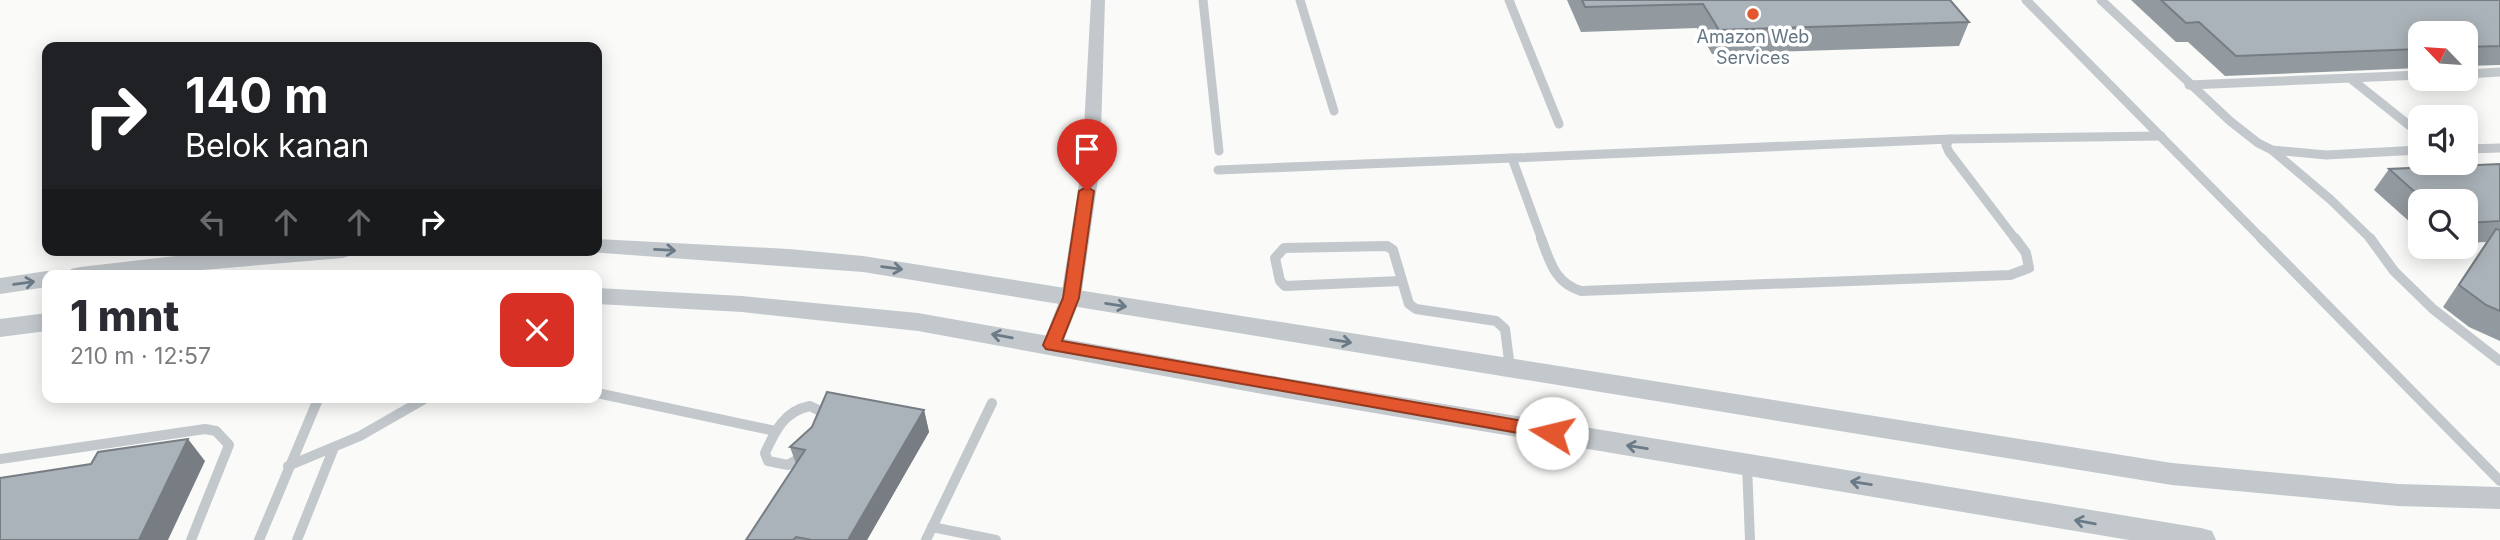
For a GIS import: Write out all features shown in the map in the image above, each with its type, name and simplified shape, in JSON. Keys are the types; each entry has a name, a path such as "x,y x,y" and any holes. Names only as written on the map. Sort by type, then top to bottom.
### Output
{"street":[{"path":"1052,345 1071,298 1091,164 1098,0"},
{"path":"602,247 789,257 863,264 2172,474 2398,495 2500,498"},
{"path":"118,270 258,256"},
{"path":"0,286 42,280"},
{"path":"602,296 742,304 918,322 1273,386 2201,540"},
{"path":"0,328 42,323"}],"lane":[{"path":"1203,0 1219,151"},
{"path":"1300,0 1334,111"},
{"path":"1509,0 1559,124"},
{"path":"2026,0 2500,481"},
{"path":"2101,0 2189,85 2242,131 2272,150 2331,200 2376,244 2394,271 2424,301 2500,361"},
{"path":"2478,73 2500,72"},
{"path":"2189,85 2408,76"},
{"path":"2350,78 2408,124"},
{"path":"1218,170 1950,139 2161,136"},
{"path":"1512,158 1554,273 1568,287 1581,291 2010,275 2029,268 2026,253 1949,152 1946,145 1950,139"},
{"path":"2478,149 2500,148"},
{"path":"2272,150 2326,155 2408,151"},
{"path":"1400,281 1285,286 1280,281 1275,258 1284,248 1387,246 1393,250 1405,298 1416,309 1482,317 1502,325 1505,329 1510,368"},
{"path":"602,394 775,431"},
{"path":"259,540 316,403"},
{"path":"288,466 333,450 404,414 420,403"},
{"path":"926,540 992,403"},
{"path":"810,406 825,414 824,422 804,454 788,465 776,464 768,461 766,457 775,431 789,413 799,408 810,406"},
{"path":"0,459 205,429 216,431 229,445 191,540"},
{"path":"297,540 333,450"},
{"path":"1747,465 1750,540"},
{"path":"932,527 996,540"}],"building":[{"path":"1582,0 1950,0 1969,22 1719,30 1703,4 1585,7"},
{"path":"2161,0 2500,0 2500,46 2478,47 2478,21 2408,21 2408,49 2236,56 2199,22 2186,23"},
{"path":"2500,164 2500,221 2478,222 2478,189 2412,189 2389,169 2408,168 2408,175 2478,175 2478,165"},
{"path":"2496,229 2500,230 2500,311 2486,305 2459,285"},
{"path":"827,392 924,410 848,540 796,537 793,540 746,540 805,450 790,447 812,427"},
{"path":"188,439 139,540 0,540 0,478 91,464 98,452"}],"place":[{"name":"Amazon Web Services","path":"1753,14"}],"route":[{"path":"1087,191 1071,298 1052,345 1552,433"}]}
